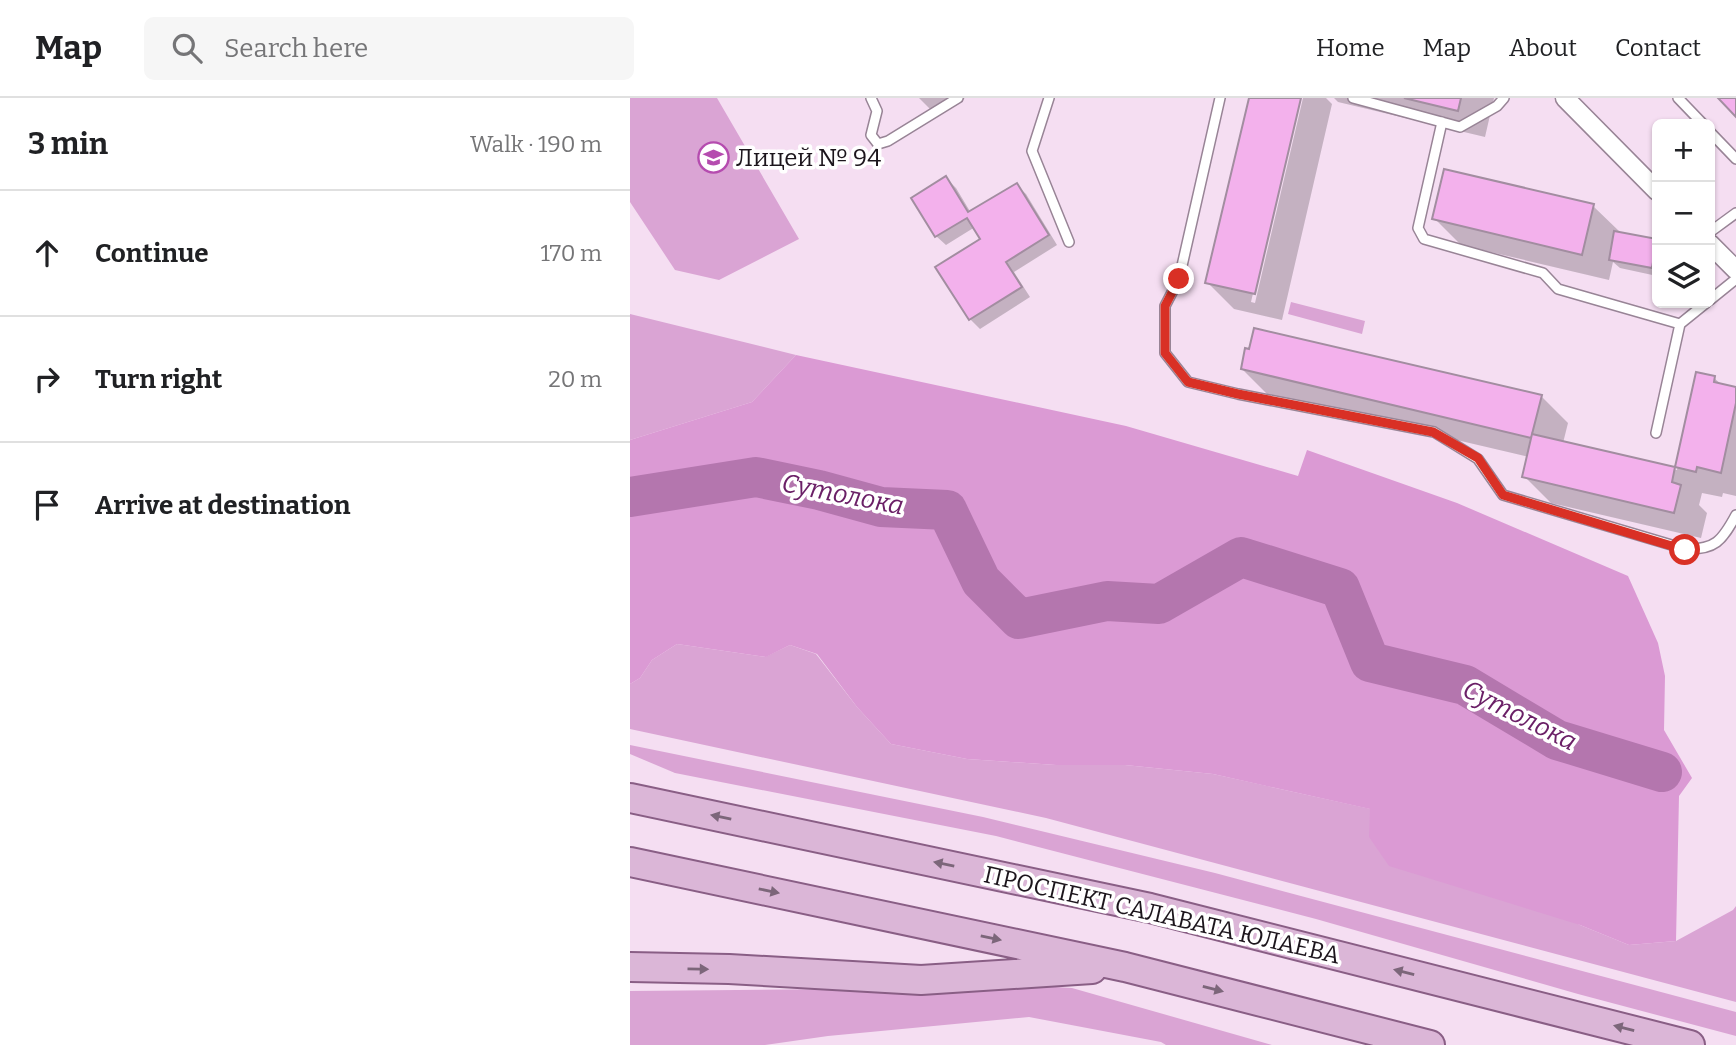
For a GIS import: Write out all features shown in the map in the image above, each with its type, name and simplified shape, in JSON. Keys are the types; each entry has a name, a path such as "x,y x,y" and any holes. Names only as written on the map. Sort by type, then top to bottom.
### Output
{"main road":[{"path":"630,778 664,804"},
{"name":"ПРОСПЕКТ САЛАВАТА ЮЛАЕВА","path":"630,798 1150,908 1690,1045"},
{"path":"630,862 1125,967 1397,1041 1430,1045"},
{"path":"630,967 921,981 1125,967"}],"street":[{"path":"1565,98 1652,186"},
{"path":"1711,245 1736,271"}],"lane":[{"path":"872,98 877,111 871,135 878,144 888,141 958,98"},
{"path":"1049,98 1032,151 1069,242"},
{"path":"1220,98 1179,279 1165,306 1165,353 1188,382 1433,432 1478,458 1503,495 1685,550 1705,550 1724,537 1736,515"},
{"path":"1353,98 1460,127 1497,106 1504,98"},
{"path":"1678,98 1698,119"},
{"path":"1442,122 1418,228 1424,239 1543,273 1558,289 1680,324"},
{"path":"1715,137 1736,159"},
{"path":"1715,228 1736,213"},
{"path":"1715,296 1736,279"},
{"path":"1656,433 1680,324 1699,308"}],"shaded area":[{"name":"Лицей № 94","path":"630,98 717,98 799,239 719,280 675,270 630,202"},
{"path":"1291,302 1365,321 1362,334 1288,314"},
{"path":"630,314 796,355 752,402 630,440"},
{"path":"796,355 1126,426 1298,476 1307,450 1457,503 1628,576 1658,643 1665,676 1664,730 1692,778 1679,796 1676,941 1629,945 1580,925 1389,866 1369,837 1370,809 1213,774 1125,765 1056,765 967,759 891,744 857,707 817,654 790,645 766,657 677,644 652,660 640,678 630,684 630,440 752,402"},
{"path":"677,644 765,657 790,645 816,654 857,707 891,744 967,759 1056,765 1125,765 1213,774 1371,809 1580,925 1629,945 1676,941 1736,906 1736,1002 1046,818 630,729 630,684 640,678 652,660"},
{"path":"630,745 983,817 1215,873 1736,1012 1736,1036 1316,919 996,836 675,773 630,754"},
{"path":"1072,988 1272,1045 1166,1045 1029,1017 828,1036 765,1045 630,1045 630,991"}],"building":[{"path":"1249,98 1301,98 1255,294 1205,283"},
{"path":"1404,98 1461,98 1458,111"},
{"path":"1718,98 1736,98 1736,117"},
{"path":"1444,169 1594,204 1582,255 1432,219"},
{"path":"946,176 968,212 1017,183 1049,235 1006,262 1022,287 969,320 935,267 980,239 967,218 935,237 911,198"},
{"path":"1614,231 1652,238 1652,268 1609,260"},
{"path":"1254,328 1542,395 1531,438 1241,369 1245,348 1249,349"},
{"path":"1696,372 1715,376 1714,382 1736,387 1736,403 1721,473 1697,467 1696,472 1675,467"},
{"path":"1532,434 1675,467 1672,482 1681,485 1674,513 1522,477"}],"waterway":[{"name":"Сутолока","path":"630,497 756,477 881,507 947,510 981,581 1019,619 1107,601 1159,604 1241,557 1340,588 1370,662 1465,685 1557,740 1662,772"}],"place":[{"name":"Лицей № 94","path":"713,158"}],"route":[{"path":"1179,279 1165,306 1165,353 1188,382 1433,432 1478,458 1503,495 1685,550"}]}
